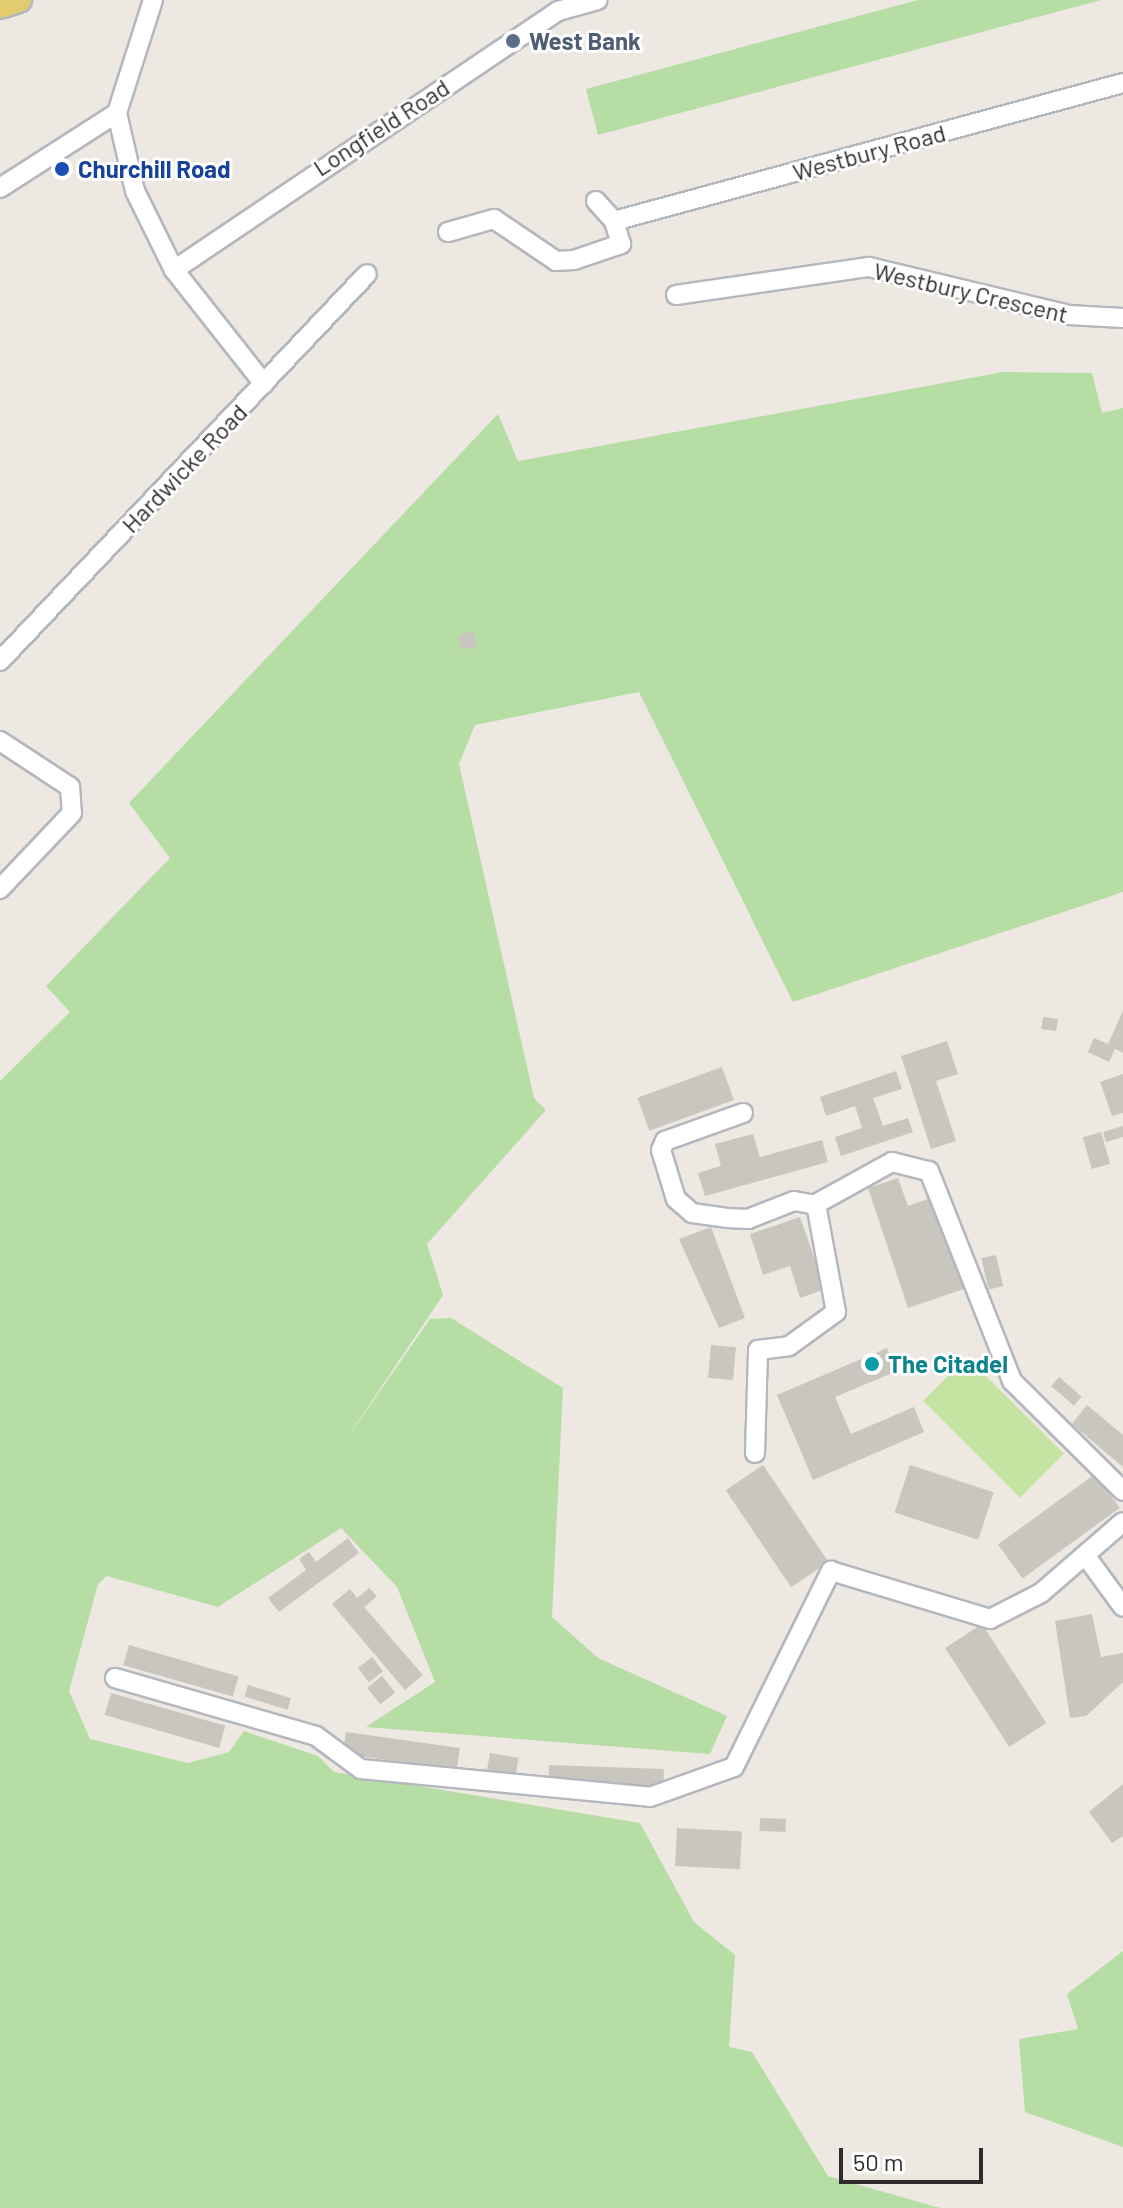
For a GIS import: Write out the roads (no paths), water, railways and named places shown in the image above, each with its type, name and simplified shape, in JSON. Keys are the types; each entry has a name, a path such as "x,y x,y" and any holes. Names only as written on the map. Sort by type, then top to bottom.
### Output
{"main road":[{"path":"0,6 19,0"}],"street":[{"path":"153,0 117,113 135,191 174,270 264,384"},
{"name":"Longfield Road","path":"174,270 558,11 598,0"},
{"name":"Westbury Road","path":"614,221 1123,83"},
{"path":"0,188 117,113"},
{"path":"448,232 494,219 556,261 621,244 614,221 596,201"},
{"name":"Westbury Crescent","path":"676,295 869,267 1069,315 1123,318"},
{"name":"Hardwicke Road","path":"0,661 367,274"},
{"path":"0,741 70,787 72,813 0,889"},
{"path":"743,1113 665,1141 661,1150 676,1199 692,1213 748,1219 794,1201 817,1205 892,1162 929,1171 1012,1381 1123,1491"},
{"path":"755,1453 758,1350 789,1346 836,1312 817,1205"},
{"path":"115,1678 316,1736 361,1769 650,1797 734,1767 765,1716 831,1571 990,1619 1041,1593 1123,1522"},
{"path":"1085,1555 1123,1607"}],"place":[{"name":"West Bank","path":"513,41"},
{"name":"Churchill Road","path":"62,169"},
{"name":"The Citadel","path":"872,1364"}]}
